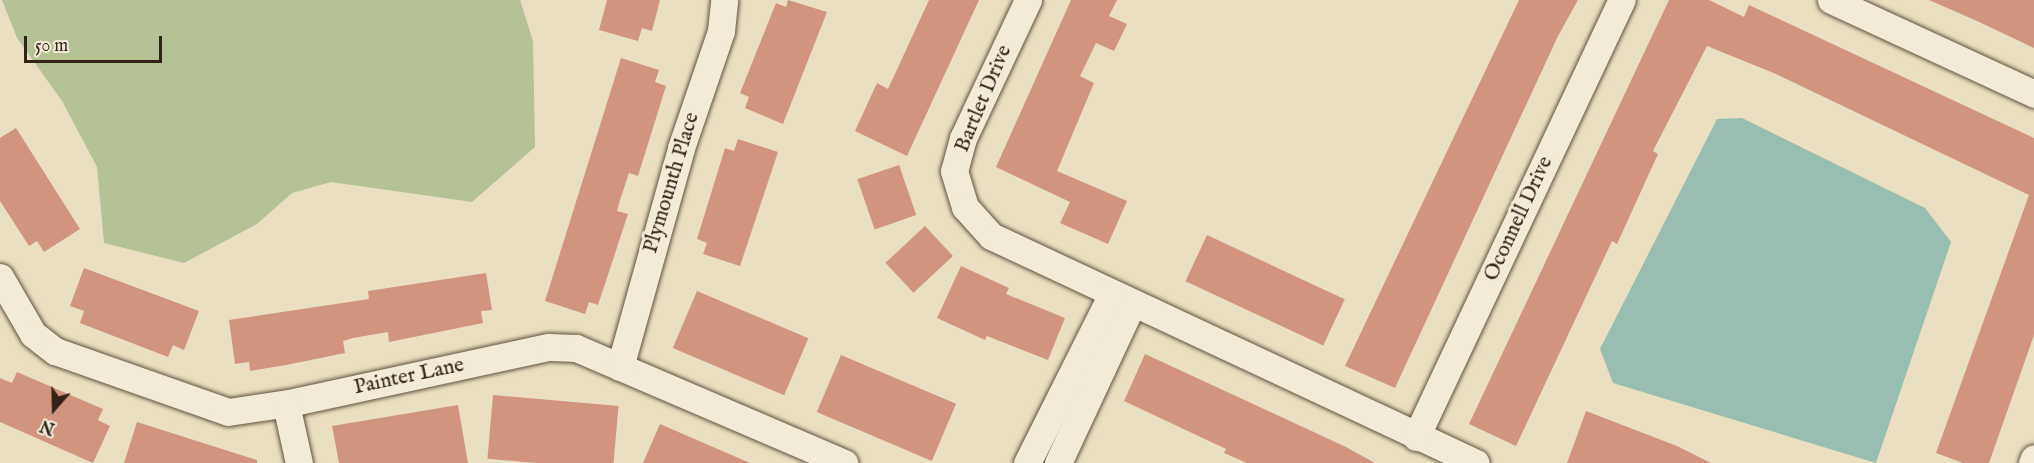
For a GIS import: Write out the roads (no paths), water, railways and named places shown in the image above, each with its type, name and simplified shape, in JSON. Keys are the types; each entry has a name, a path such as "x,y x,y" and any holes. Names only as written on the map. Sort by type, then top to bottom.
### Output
{"street":[{"name":"Plymounth Place","path":"620,367 681,148 721,31 724,0"},
{"name":"Bartlet Drive","path":"1028,0 963,138 954,171 965,207 991,236 1122,299"},
{"name":"Oconnell Drive","path":"1416,437 1622,0"},
{"path":"1831,0 2034,94"},
{"name":"Painter Lane","path":"0,277 33,334 55,351 228,411 286,404 549,347 576,348 844,463"},
{"path":"1122,299 1476,463"},
{"path":"1028,463 1122,299"},
{"path":"1058,463 1122,299"},
{"path":"286,404 299,463"},
{"path":"2032,463 2034,458"}],"water":[{"path":"1742,118 1925,208 1951,242 1876,463 1613,383 1600,349 1717,119"}]}
